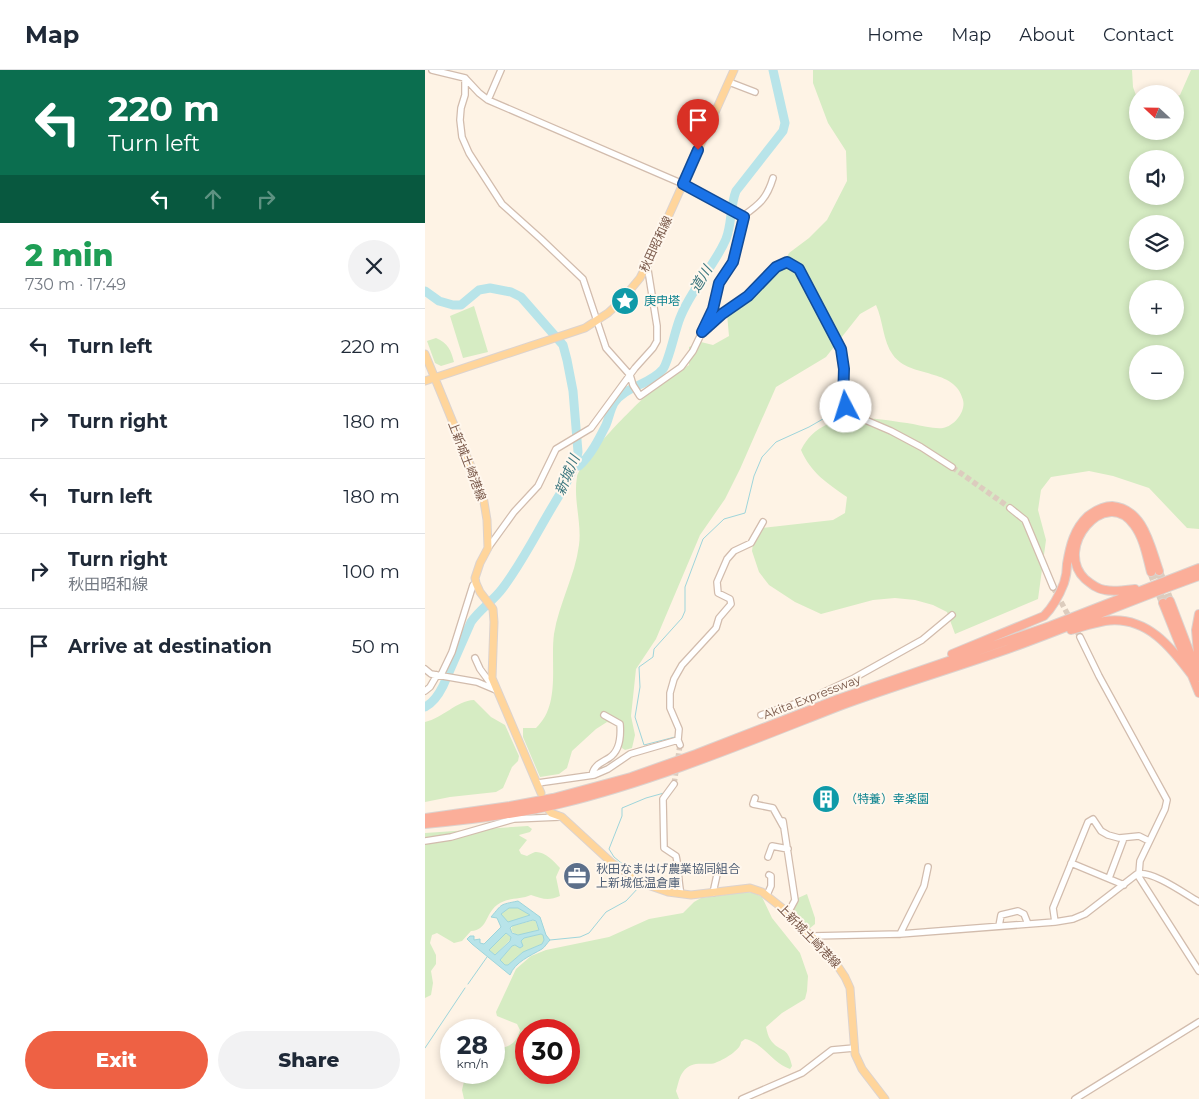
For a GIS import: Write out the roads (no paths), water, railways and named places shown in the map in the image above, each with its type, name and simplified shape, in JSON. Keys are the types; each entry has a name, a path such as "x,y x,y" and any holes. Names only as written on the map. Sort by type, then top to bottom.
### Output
{"highway":[{"path":"881,684 1044,616 1054,605 1065,581 1073,538 1082,522 1097,509 1107,506 1116,507 1134,515 1144,529 1155,571 1134,524 1124,516 1115,513 1104,513 1093,518 1083,529 1077,542 1076,564 1081,576 1091,585 1105,590 1122,591 1150,587"},
{"name":"Akita Expressway","path":"425,824 510,814 624,786 700,760 838,707 1006,650 1161,586 1199,568"},
{"name":"Akita Expressway","path":"425,818 536,801 631,777 881,684 1050,626 1150,587 1199,576"},
{"path":"1167,602 1196,678 1199,693"},
{"path":"1199,614 1196,630 1199,667"},
{"path":"1006,650 1103,621 1119,620 1143,627 1158,635 1196,678"}],"main road":[{"name":"秋田昭和線","path":"425,381 585,328 608,313 621,301 640,278 647,264 734,70"},
{"name":"上新城土崎港線","path":"425,354 483,496 487,520 488,548 476,572 476,583"},
{"path":"476,583 493,609 492,678 541,793"},
{"name":"上新城土崎港線","path":"549,809 551,813 562,817 612,863 631,877 653,887 681,894 700,895 750,888 767,895 788,913 839,966 847,982 851,998 854,1048 863,1069 885,1099"}],"street":[{"path":"432,70 465,78 488,100 683,184 743,216"},
{"path":"488,100 501,70"},
{"path":"465,78 465,96 461,108 461,120 462,137 469,153 503,204 583,279 606,348 630,375 640,396 681,367 693,351 713,309 719,283 733,262 743,216 752,210 768,193 773,178"},
{"path":"729,82 755,92"},
{"path":"702,332 722,314 748,296 776,267 787,262 797,266 841,349 844,369 843,401 846,407 856,416 891,431 952,467"},
{"path":"488,548 514,512 538,486 556,449 591,428 657,341 657,326 647,264"},
{"path":"1010,508 1025,520 1053,587"},
{"path":"537,783 592,775 608,769 630,754 679,742 679,729 670,708 670,693 674,679 682,666 715,628 719,618 731,604 730,599 718,593 717,582 727,559 735,551 751,543 763,522"},
{"path":"425,691 440,675 452,652 473,585 476,583"},
{"path":"761,714 809,699 854,678 922,640 952,614"},
{"path":"1080,637 1139,752 1167,800 1165,809 1140,861 1138,873 1199,971"},
{"path":"475,658 480,669 496,690"},
{"path":"425,669 431,674 477,682 496,690"},
{"path":"592,775 593,769 608,758 617,748 621,736 620,724 604,715"},
{"path":"674,784 663,799 664,848 676,856 681,894"},
{"path":"755,798 753,804 773,808 780,823 783,824 785,848 795,900 788,913"},
{"path":"425,841 451,838 515,819 562,817"},
{"path":"1055,922 1053,908 1088,822 1093,820 1101,831 1108,835 1119,838 1139,836 1149,841"},
{"path":"1109,878 1125,838"},
{"path":"768,857 772,846 785,848"},
{"path":"781,856 785,848"},
{"path":"1071,863 1124,884"},
{"path":"900,934 924,886 928,867"},
{"path":"713,893 717,870 715,870"},
{"path":"812,936 900,934 1073,919 1085,914 1138,873 1144,872 1153,875 1199,902"},
{"path":"767,895 771,886 771,876 769,875"},
{"path":"999,926 1001,915 1018,911 1024,914 1028,924"},
{"path":"1075,1099 1199,1022"},
{"path":"741,1099 802,1073 832,1050 854,1048"}],"water":[{"path":"518,901 540,917 546,935 550,940 542,949 515,966 510,975 467,939 470,936 474,936 474,940 480,939 480,943 484,944 501,927 497,918 491,917 502,905","holes":["509,908 518,908 530,915 508,922 501,914","533,920 536,921 539,930 518,935 512,933 510,928","506,933 511,937 510,941 495,955 489,950","541,934 544,940 542,944 523,952 508,965 505,965 500,960 512,946 515,945 520,948 523,946 521,941 524,938"]}],"waterway":[{"name":"道川","path":"575,466 579,466 594,447 606,425 614,403 619,397 651,379 663,369 685,307 726,239 736,191 783,131 785,123 773,70"},
{"name":"新城川","path":"425,291 439,301 453,305 461,305 479,290 490,288 511,292 521,297 563,345 573,391 578,452 569,479 523,558 502,589 471,622 438,695 425,707"},
{"path":"675,737 644,745 635,717 640,687 639,667 653,657 654,649 682,618 685,611 685,587 703,539 724,519 745,513 754,476 762,457 776,442 809,427 842,408"},
{"path":"636,875 614,857 609,849 622,816 622,808 664,793"},
{"path":"550,940 580,937 589,933 606,912 626,901 640,886"},
{"path":"468,984 487,957"},
{"path":"425,1048 465,988"}],"tunnel":[{"path":"952,467 1010,508"},
{"path":"1159,571 1170,601"},
{"path":"1151,572 1163,603"},
{"path":"1053,587 1080,637"},
{"path":"674,784 680,745"}],"place":[{"name":"庚申塔","path":"625,301"},
{"name":"（特養）幸楽園","path":"826,799"},
{"name":"秋田なまはげ農業協同組合 上新城低温倉庫","path":"577,876"}]}
